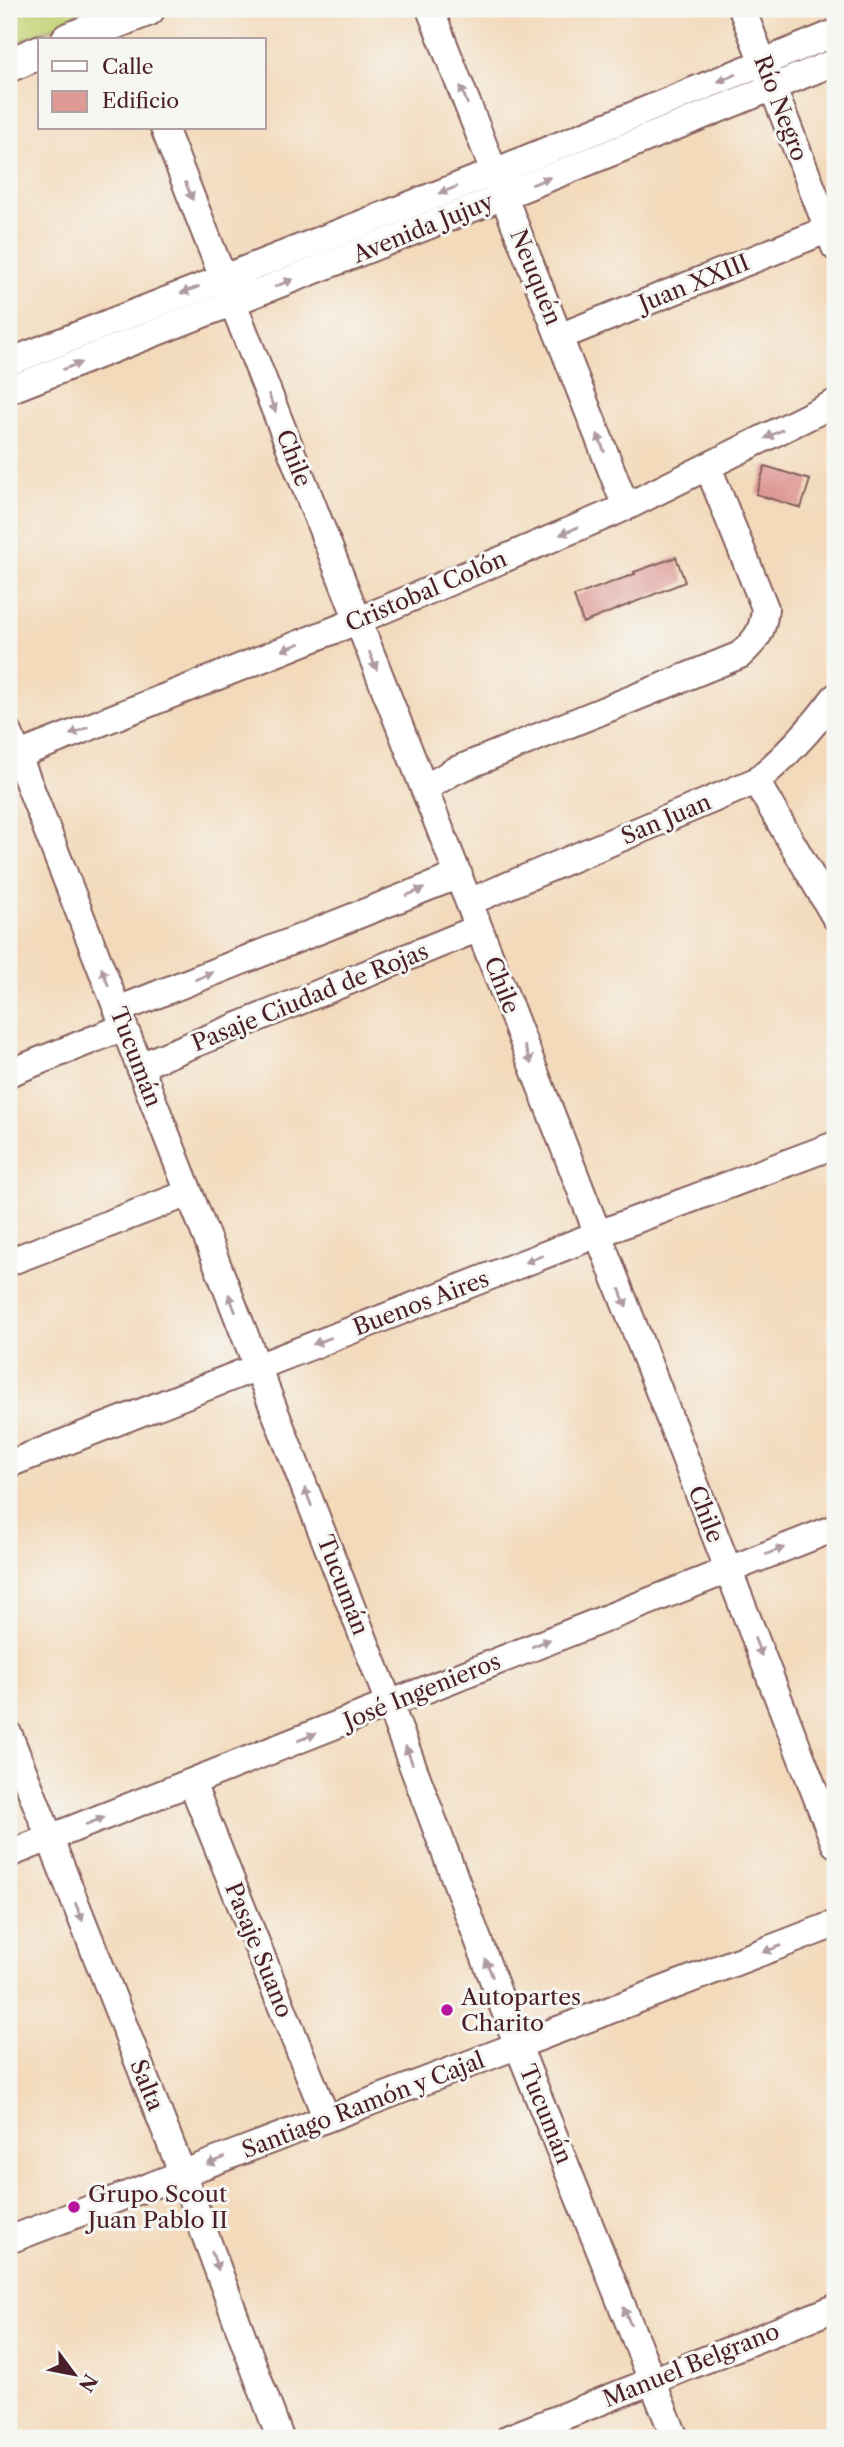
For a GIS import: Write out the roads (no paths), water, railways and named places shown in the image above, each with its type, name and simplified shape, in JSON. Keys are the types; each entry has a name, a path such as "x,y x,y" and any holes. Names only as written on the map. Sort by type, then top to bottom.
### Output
{"main road":[{"path":"74,38 129,19"},
{"path":"9,65 38,53"}],"street":[{"name":"Neuquén","path":"430,9 626,507"},
{"name":"Río Negro","path":"742,9 832,238"},
{"name":"Avenida Jujuy","path":"9,390 233,303 499,184 768,75 835,33"},
{"name":"Avenida Jujuy","path":"768,75 835,62"},
{"name":"Chile","path":"165,130 480,928 835,1844"},
{"name":"Avenida Jujuy","path":"9,362 223,277 499,184"},
{"name":"Juan XXIII","path":"559,337 832,238"},
{"name":"Cristobal Colón","path":"12,749 357,621 626,507 835,403"},
{"path":"424,789 454,771 740,655 754,641 763,626 765,608 708,467"},
{"name":"San Juan","path":"469,902 756,781 805,735 835,697"},
{"name":"Tucumán","path":"12,749 140,1066 389,1703 518,2046 675,2438"},
{"path":"756,781 835,917"},
{"path":"9,1073 121,1018 458,875"},
{"name":"Pasaje Ciudad de Rojas","path":"140,1066 480,928"},
{"name":"Buenos Aires","path":"9,1464 598,1234 835,1145"},
{"path":"9,1262 189,1194"},
{"name":"José Ingenieros","path":"9,1854 835,1528"},
{"name":"Salta","path":"9,1735 183,2175 280,2438"},
{"name":"Pasaje Suano","path":"192,1783 326,2117"},
{"name":"Santiago Ramón y Cajal","path":"9,2239 183,2175 326,2117 835,1924"},
{"name":"Manuel Belgrano","path":"509,2438 835,2308"}],"place":[{"name":"Autopartes Charito","path":"447,2010"},
{"name":"Grupo Scout Juan Pablo II","path":"74,2207"}]}
